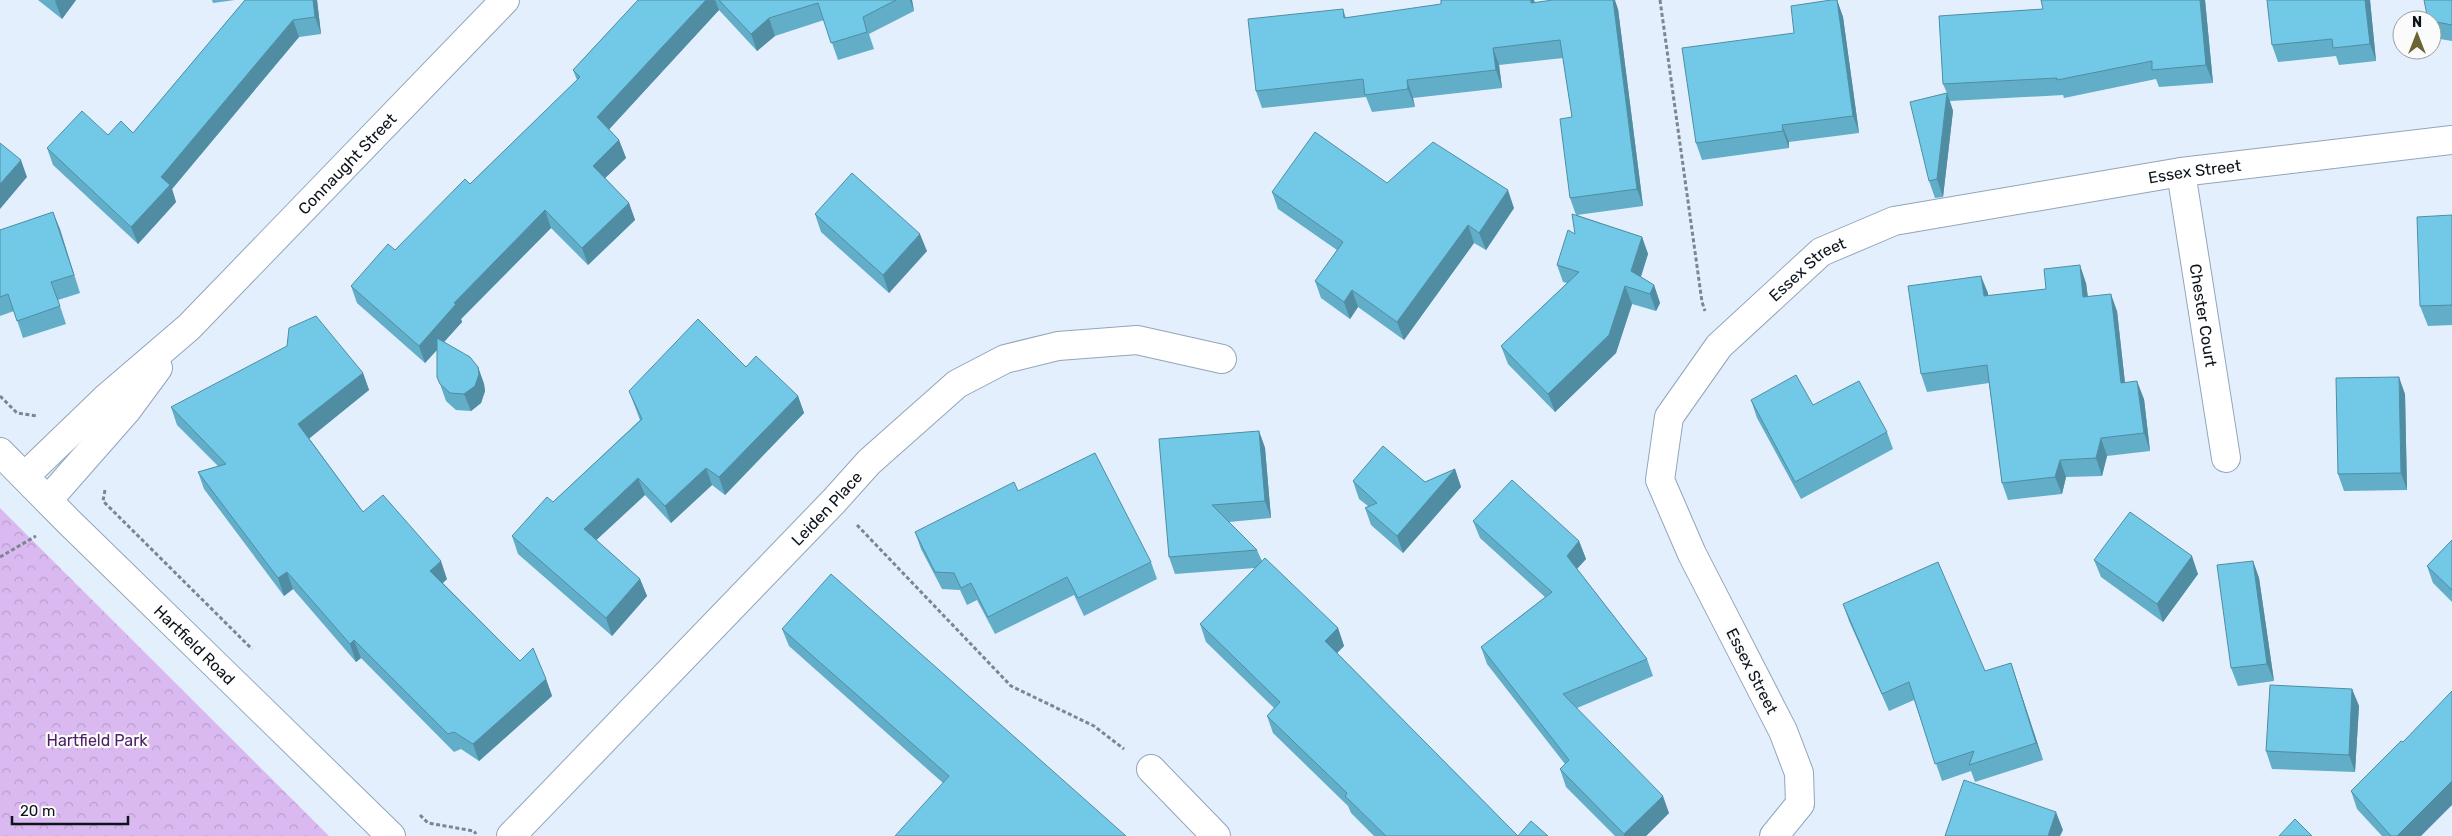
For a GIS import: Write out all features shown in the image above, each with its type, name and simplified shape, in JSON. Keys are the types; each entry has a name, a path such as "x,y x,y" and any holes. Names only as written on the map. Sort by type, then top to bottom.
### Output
{"street":[{"name":"Connaught Street","path":"25,476 105,399 189,327 498,2"},
{"name":"Essex Street","path":"1774,836 1800,804 1799,773 1783,731 1692,554 1660,480 1668,417 1719,346 1821,252 1894,221 2181,172 2452,140"},
{"name":"Chester Court","path":"2181,172 2226,458"},
{"name":"Connaught Street","path":"48,500 127,410 189,327"},
{"name":"Leiden Place","path":"511,836 834,501 869,462 957,384 1005,359 1058,346 1138,340 1222,359"},
{"name":"Hartfield Road","path":"0,452 390,836"},
{"path":"1151,769 1216,836"}],"path":[{"path":"1660,0 1702,302 1719,346"},
{"path":"0,396 17,413 56,420 69,433"},
{"path":"90,453 107,471 103,501 258,655"},
{"path":"834,501 1010,686 1094,726 1151,769"},
{"path":"414,809 428,823 474,831 478,836"}],"green space":[{"name":"Hartfield Park","path":"0,508 30,538 329,836 0,836"}],"building":[{"path":"245,0 313,0 315,17 293,20 161,177 170,185 131,227 47,148 82,111 108,135 121,121 133,133"},
{"path":"638,0 706,0 597,117 619,140 593,166 629,203 582,248 545,210 454,303 456,304 419,346 351,286 388,244 395,250 465,179 470,184 580,77 573,70"},
{"path":"719,0 896,0 863,17 867,32 831,43 818,3 769,18 751,34"},
{"path":"1441,0 1531,0 1531,3 1553,0 1613,0 1637,189 1570,198 1560,119 1572,117 1560,40 1493,48 1496,70 1407,80 1408,89 1365,95 1363,79 1256,91 1248,19 1343,9 1344,18 1441,4"},
{"path":"1837,0 1853,116 1782,125 1783,131 1696,143 1682,48 1794,33 1791,6"},
{"path":"2041,0 2200,0 2206,65 2152,70 2152,61 2057,80 2057,78 1943,84 1939,16 2043,9"},
{"path":"2267,0 2365,0 2370,44 2333,48 2332,39 2272,45"},
{"path":"2424,0 2452,0 2452,25 2442,23 2442,10 2426,10"},
{"path":"1947,93 1937,179 1929,181 1910,102"},
{"path":"1315,132 1387,183 1433,142 1508,190 1479,233 1468,225 1397,322 1352,290 1344,302 1315,281 1343,242 1272,192"},
{"path":"0,143 21,160 0,184"},
{"path":"852,173 920,234 883,275 815,214"},
{"path":"53,212 74,275 51,282 60,306 17,321 8,294 0,297 0,230"},
{"path":"1572,214 1642,237 1631,271 1654,285 1650,294 1625,286 1609,335 1548,394 1501,346 1579,272 1557,265 1568,230 1575,234"},
{"path":"2452,215 2452,305 2420,306 2417,217"},
{"path":"2080,265 2083,297 2111,294 2121,383 2137,381 2144,433 2101,438 2096,458 2060,460 2055,477 2002,483 1987,365 1921,374 1908,286 1981,276 1984,296 2046,289 2044,269"},
{"path":"316,316 363,373 298,424 363,512 383,495 441,561 430,571 520,661 533,648 546,679 473,744 454,732 448,734 354,640 350,644 287,572 278,578 198,472 226,464 171,407 287,346 289,328"},
{"path":"698,319 746,367 756,356 798,396 719,477 706,468 665,506 638,478 584,529 640,579 606,618 512,536 547,497 553,502 642,419 629,391"},
{"path":"437,338 470,357 478,367 479,374 475,386 464,394 450,393 440,384 437,377"},
{"path":"1796,375 1813,405 1859,381 1887,432 1795,482 1751,400"},
{"path":"2399,377 2401,473 2338,474 2336,378"},
{"path":"1259,431 1265,501 1212,505 1257,550 1169,557 1159,439"},
{"path":"1383,446 1425,482 1455,469 1397,536 1365,508 1377,503 1353,481"},
{"path":"1095,453 1151,562 1078,598 1067,577 988,617 971,583 961,588 954,573 935,572 915,532 1014,482 1018,491"},
{"path":"1512,480 1579,541 1567,556 1647,659 1563,694 1663,796 1624,834 1560,769 1569,760 1481,647 1552,592 1473,521"},
{"path":"2130,512 2192,556 2157,604 2094,560"},
{"path":"2452,540 2452,590 2427,566"},
{"path":"1265,558 1338,628 1325,641 1518,836 1386,836 1345,796 1347,793 1267,716 1280,702 1200,624"},
{"path":"2253,561 2267,664 2231,668 2217,565"},
{"path":"1938,562 1985,671 2011,663 2036,743 1969,765 1974,751 1935,764 1909,682 1882,694 1843,604"},
{"path":"831,574 1126,836 895,836 949,776 782,629"},
{"path":"2270,685 2352,689 2349,755 2266,751"},
{"path":"2452,691 2452,781 2397,836 2391,836 2351,791 2401,741 2403,742"},
{"path":"1964,780 2056,812 2048,836 1945,836"},
{"path":"2295,819 2312,836 2279,836"},
{"path":"1531,821 1548,836 1518,836"}]}
